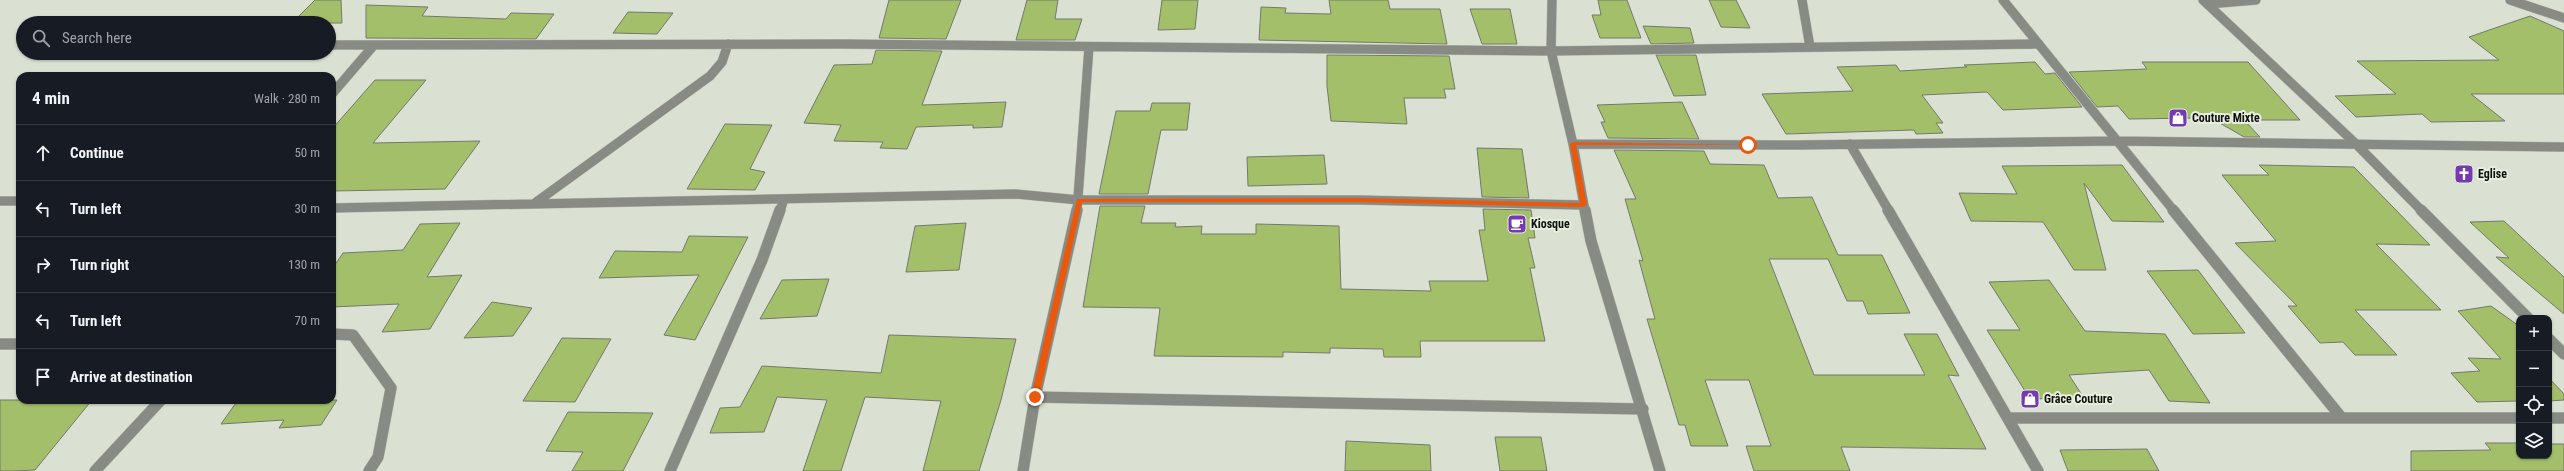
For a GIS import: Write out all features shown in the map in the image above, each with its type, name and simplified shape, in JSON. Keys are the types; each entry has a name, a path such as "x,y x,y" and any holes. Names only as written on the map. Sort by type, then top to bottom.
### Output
{"street":[{"path":"1552,0 1551,50 1573,144 1583,205 1591,240 1643,409 1660,471"},
{"path":"1802,0 1810,47"},
{"path":"2003,0 2341,417"},
{"path":"2206,2 2256,0"},
{"path":"2510,0 2564,18"},
{"path":"2206,2 2355,143 2525,315"},
{"path":"336,45 728,44 1551,50 2038,44"},
{"path":"536,203 710,76 722,62 728,44"},
{"path":"336,89 374,46"},
{"path":"1023,471 1035,397 1079,200 1089,47"},
{"path":"1573,144 1850,144 2117,141 2564,146"},
{"path":"1850,144 2009,418 2038,471"},
{"path":"336,208 1015,194 1079,200 1359,200 1583,205"},
{"path":"670,471 762,260 784,199"},
{"path":"0,201 16,201"},
{"path":"336,334 353,335 390,388 378,457 369,471"},
{"path":"2552,342 2564,354"},
{"path":"0,344 16,344"},
{"path":"1035,397 1643,409"},
{"path":"95,471 157,404"},
{"path":"2009,418 2516,418"},
{"path":"2552,418 2564,418"}],"building":[{"path":"315,0 341,0 342,23 336,23 336,16 299,16"},
{"path":"889,0 961,0 946,39 879,38"},
{"path":"1027,0 1058,0 1055,19 1082,19 1075,40 1016,40"},
{"path":"1162,0 1198,0 1195,29 1158,30"},
{"path":"1329,0 1388,0 1390,9 1440,9 1447,44 1259,40 1261,7 1286,8 1285,13 1331,14"},
{"path":"1598,0 1627,0 1641,38 1600,38 1592,15 1601,15"},
{"path":"1709,0 1736,0 1750,28 1721,27"},
{"path":"366,5 428,7 422,16 506,19 511,13 554,14 536,39 366,38"},
{"path":"1470,9 1510,9 1517,44 1482,44"},
{"path":"628,12 673,13 657,34 613,33"},
{"path":"2530,16 2564,31 2564,94 2471,94 2505,121 2431,122 2422,114 2356,117 2335,96 2396,94 2357,61 2499,60 2469,37"},
{"path":"1643,26 1690,28 1694,43 1651,44"},
{"path":"876,50 942,51 922,105 1006,102 1002,127 973,128 973,125 916,127 907,149 880,148 883,142 834,141 841,125 804,123 834,65 872,64"},
{"path":"1327,55 1449,56 1455,89 1444,89 1446,98 1404,98 1407,124 1331,121 1327,86"},
{"path":"1656,55 1696,55 1706,95 1674,96"},
{"path":"2035,62 2045,74 2055,73 2082,107 2003,110 1987,92 1922,95 1943,123 1936,123 1943,133 1916,134 1914,130 1786,134 1762,94 1853,91 1837,67 1896,65 1900,71 1967,67 1964,65"},
{"path":"2142,62 2248,62 2300,120 2244,120 2260,137 2244,137 2218,122 2197,121 2195,118 2129,119 2118,106 2097,107 2069,72 2147,69"},
{"path":"375,80 426,80 373,143 480,141 445,189 336,191 336,124"},
{"path":"1682,102 1699,139 1608,138 1601,122 1605,122 1597,105"},
{"path":"1152,103 1190,103 1187,130 1161,130 1148,194 1099,194 1116,111 1150,111"},
{"path":"725,124 772,125 750,169 765,172 755,190 687,189"},
{"path":"1477,148 1522,149 1529,198 1482,197"},
{"path":"1614,150 1704,151 1710,164 1764,165 1778,198 1812,197 1838,255 1882,255 1910,313 1868,314 1863,301 1847,301 1828,259 1769,259 1814,375 1925,375 1904,334 1937,334 1959,376 1948,375 1986,449 1841,447 1850,471 1754,471 1746,446 1771,446 1749,380 1705,380 1728,446 1691,446 1685,425 1679,425 1647,319 1655,319 1639,260 1643,261 1625,199 1636,199"},
{"path":"1324,155 1327,184 1248,186 1247,157"},
{"path":"2122,165 2164,222 2112,221 2084,183 2106,270 2074,270 2043,222 1971,221 1959,193 2017,194 2002,166"},
{"path":"2259,165 2354,167 2430,245 2376,244 2441,310 2355,310 2397,355 2355,355 2343,342 2320,343 2288,306 2297,306 2235,243 2276,241 2222,175 2269,175"},
{"path":"1100,206 1145,206 1141,223 1176,223 1175,227 1202,226 1201,234 1256,234 1256,224 1339,226 1341,289 1431,291 1429,281 1488,281 1479,230 1485,230 1483,209 1531,210 1535,238 1528,238 1535,268 1530,268 1545,341 1420,341 1421,357 1384,357 1383,349 1330,348 1330,353 1283,352 1283,357 1154,356 1160,308 1083,307"},
{"path":"2504,221 2564,277 2564,314 2496,257 2509,258 2470,222"},
{"path":"460,223 427,277 462,275 430,329 382,332 399,304 336,307 336,263 343,253 403,250 420,224"},
{"path":"966,223 959,270 906,272 915,226"},
{"path":"689,236 748,237 695,340 664,335 699,275 599,278 615,251 682,252"},
{"path":"2198,270 2245,333 2193,334 2147,271"},
{"path":"829,279 817,316 760,319 782,280"},
{"path":"2049,280 2085,331 2165,334 2210,403 2169,401 2149,370 2069,375 2084,398 2030,399 1987,330 2020,330 1989,282"},
{"path":"492,302 532,308 513,336 464,338"},
{"path":"2491,306 2516,324 2516,401 2477,402 2451,373 2480,371 2468,358 2501,359 2458,311"},
{"path":"889,335 1016,339 1001,400 979,471 923,471 941,401 865,397 841,471 803,471 827,400 777,397 764,432 710,433 720,408 740,407 762,366 881,373"},
{"path":"562,338 611,339 575,402 523,401"},
{"path":"2552,381 2564,394 2564,400 2552,401"},
{"path":"0,400 16,400 16,404 89,404 35,470 0,471"},
{"path":"235,404 334,404 321,425 279,428 284,420 221,424"},
{"path":"568,412 653,413 623,471 572,471 583,452 546,451"},
{"path":"1495,437 1541,437 1547,471 1500,471"},
{"path":"1346,441 1430,445 1431,471 1345,471"},
{"path":"2485,443 2516,443 2516,459 2552,459 2552,444 2564,444 2564,471 2411,471 2411,451 2491,450"},
{"path":"2147,449 2159,471 2068,471 2060,450"}],"place":[{"name":"Couture Mixte","path":"2178,118"},
{"name":"Eglise","path":"2464,174"},
{"name":"Kiosque","path":"1517,224"},
{"name":"Grâce Couture","path":"2030,399"}],"route":[{"path":"1035,397 1079,200 1359,200 1583,205 1573,144 1748,145"}]}
